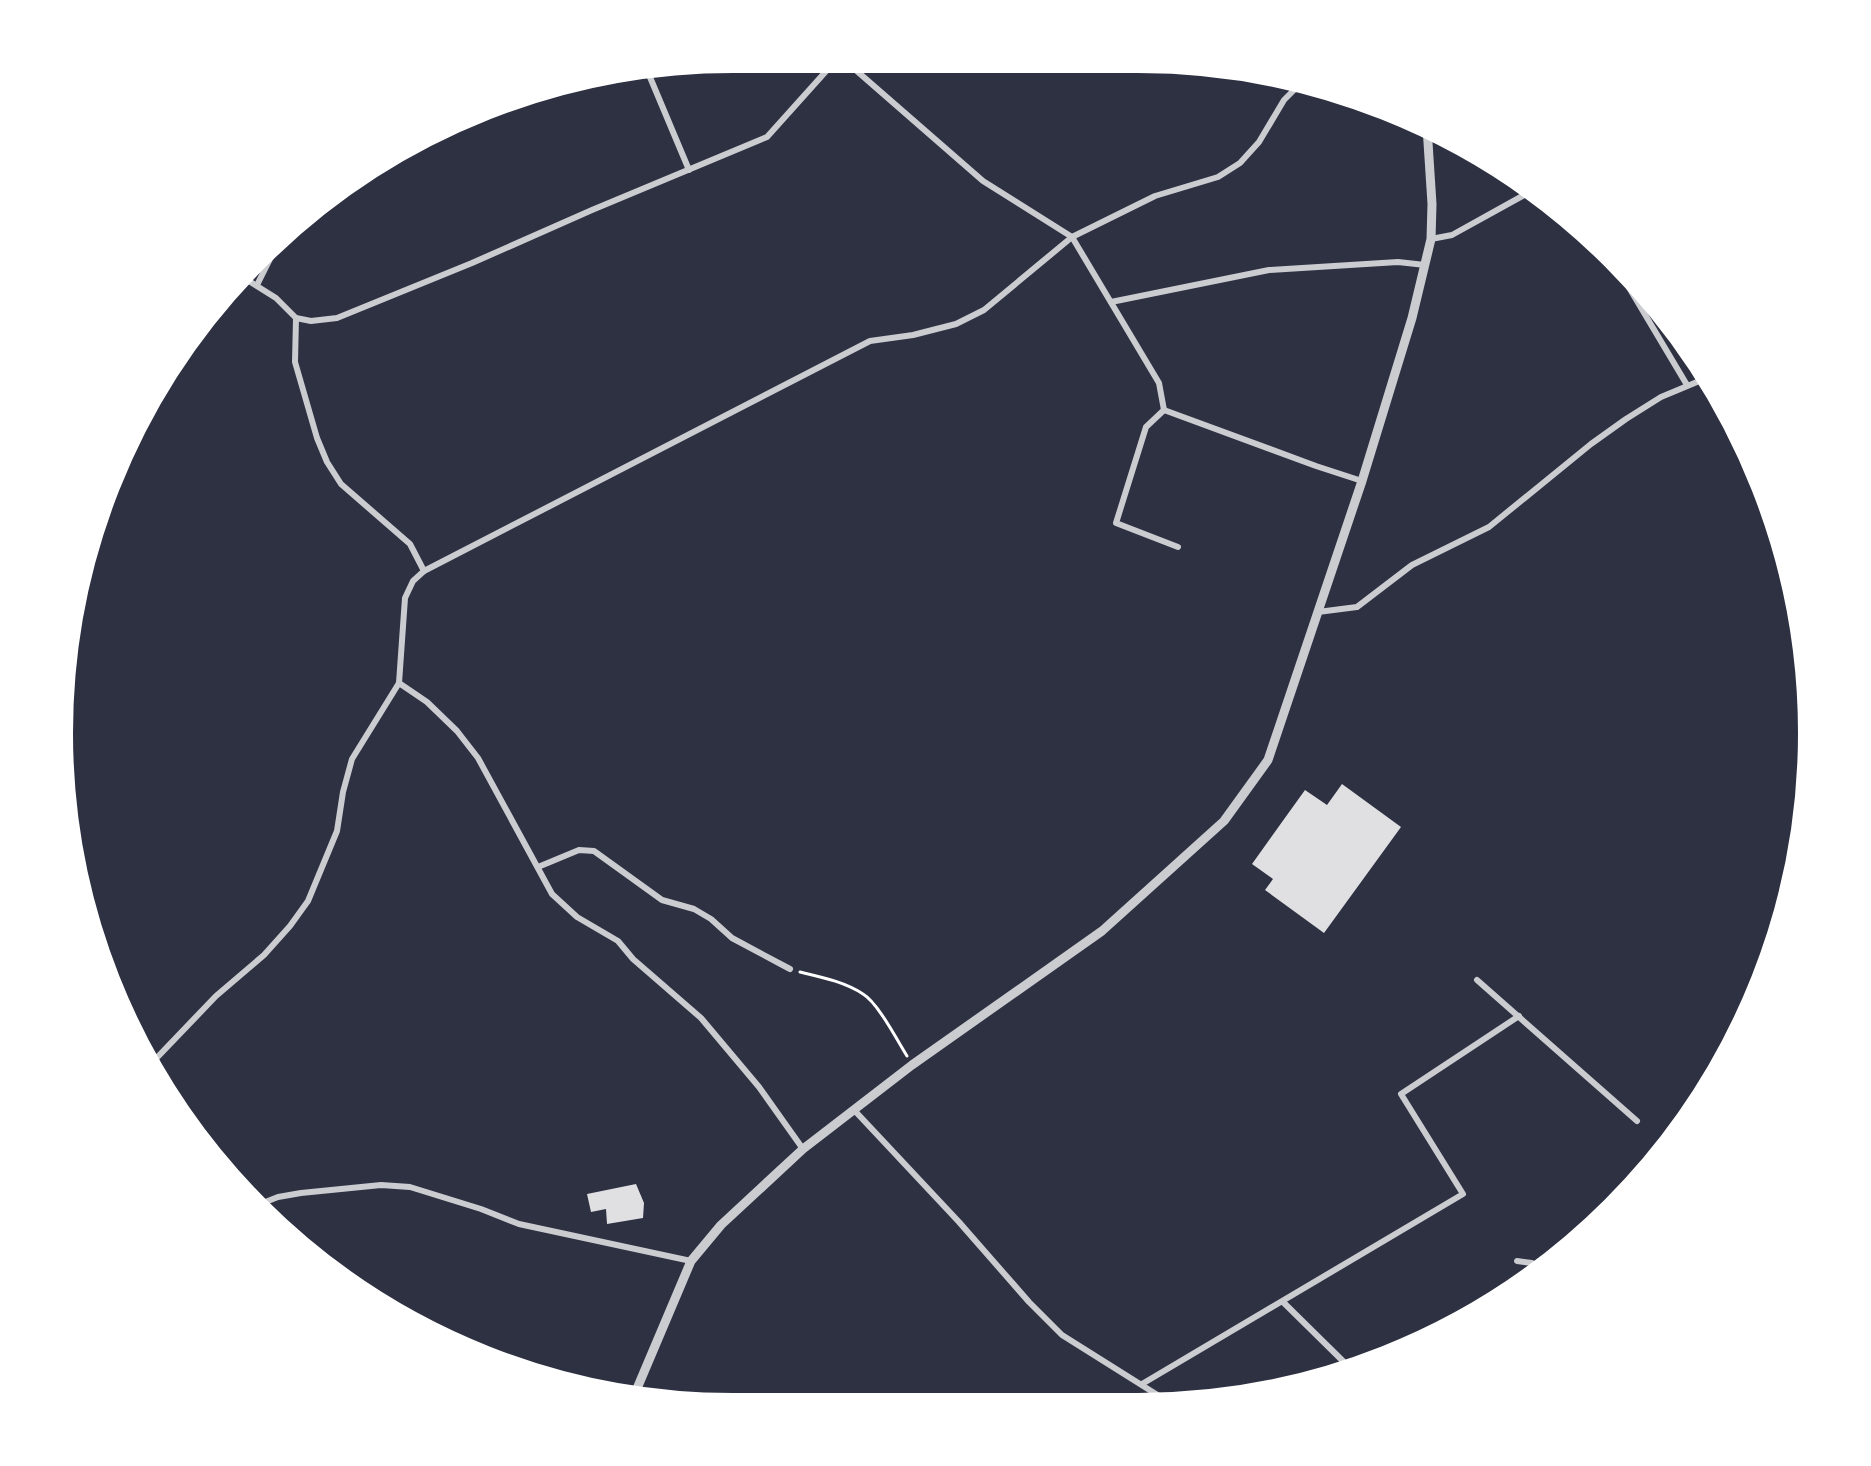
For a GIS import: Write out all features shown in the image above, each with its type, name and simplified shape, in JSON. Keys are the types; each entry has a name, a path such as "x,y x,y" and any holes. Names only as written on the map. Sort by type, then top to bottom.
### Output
{"street":[{"path":"248,280 276,298 296,318 311,321 337,318 767,137 828,69"},
{"path":"854,69 983,181 1072,237 1159,382 1164,410"},
{"path":"649,75 689,170"},
{"path":"155,1060 216,996 264,955 290,926 308,901 337,831 343,792 352,759 399,683 405,598 413,581 424,571 870,341 913,335 956,324 984,310 1072,237 1155,195 1218,177 1240,163 1259,142 1284,100 1295,89"},
{"path":"637,1389 691,1261 721,1225 803,1149 912,1065 1102,931 1224,821 1269,760 1362,481 1412,318 1431,239 1432,204 1428,135"},
{"path":"1431,239 1452,235 1526,194"},
{"path":"257,285 272,255"},
{"path":"1111,302 1269,270 1398,262 1425,265"},
{"path":"1627,283 1687,385"},
{"path":"296,318 295,362 317,438 327,462 341,484 410,544 424,571"},
{"path":"1318,612 1357,607 1412,565 1489,526 1626,418 1661,397 1700,380"},
{"path":"1164,410 1362,481"},
{"path":"1164,410 1146,427 1116,523 1178,547"},
{"path":"399,683 435,709 457,731 478,758 552,894 577,917 618,941 633,959 701,1018 759,1087 803,1149"},
{"path":"538,867 579,850 594,851 662,900 694,909 711,918 732,938 790,969"},
{"path":"1477,980 1637,1122"},
{"path":"1142,1384 1463,1194 1401,1094 1519,1016"},
{"path":"855,1111 1062,1335 1161,1396"},
{"path":"263,1203 301,1193 381,1185 410,1187 472,1206 519,1224 691,1261"},
{"path":"1517,1261 1535,1265"},
{"path":"1283,1302 1345,1364"}],"path":[{"path":"790,969 865,994 886,1021 912,1065"}],"building":[{"path":"1342,784 1401,827 1324,933 1265,890 1273,879 1252,864 1305,790 1327,805"},
{"path":"636,1184 644,1203 643,1218 607,1224 606,1209 591,1212 587,1194"}],"waterway":[{"path":"69,750 71,783"}]}
